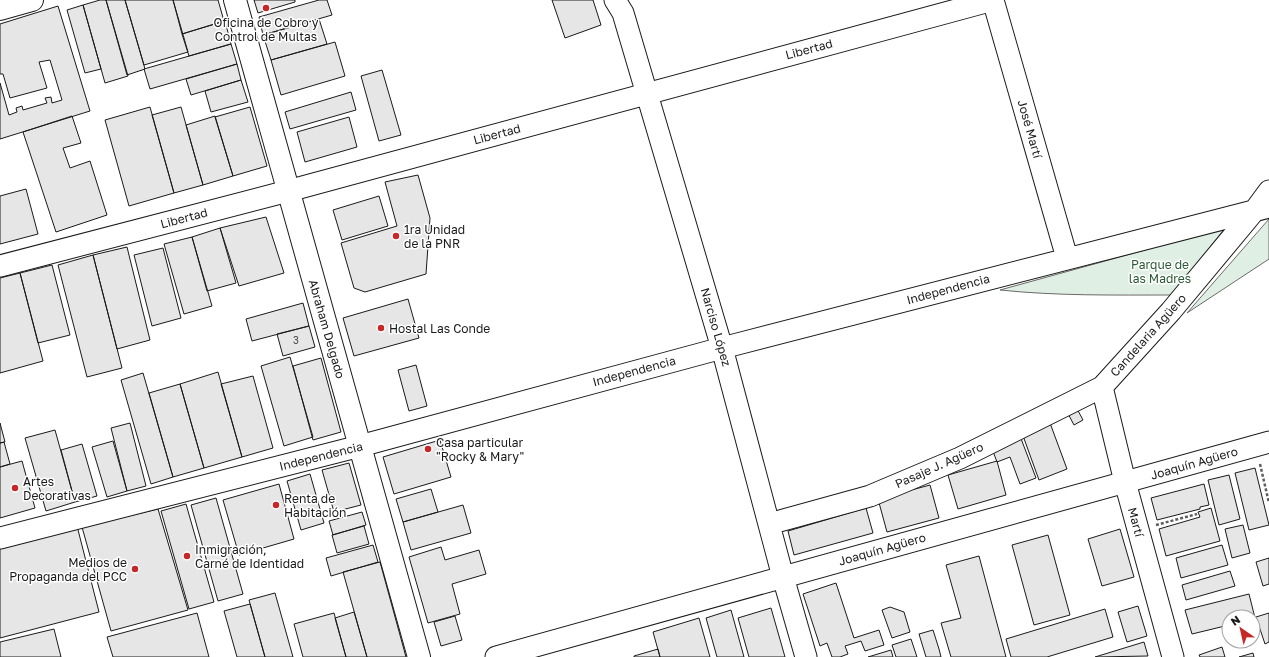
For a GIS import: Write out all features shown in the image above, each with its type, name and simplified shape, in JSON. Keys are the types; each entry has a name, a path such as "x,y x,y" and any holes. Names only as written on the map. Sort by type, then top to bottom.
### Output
{"main road":[{"path":"0,9 32,0"},
{"name":"Abraham Delgado","path":"235,0 419,657"}],"street":[{"name":"Narciso López","path":"615,0 623,13 722,348 783,577 806,657"},
{"name":"Libertad","path":"0,266 288,191 993,0"},
{"name":"José Martí","path":"993,0 1067,258"},
{"name":"Candelaria Agüero","path":"1102,387 1262,208 1269,191"},
{"name":"Independencia","path":"0,538 360,446 722,348 1262,208"},
{"name":"Martí","path":"1102,387 1125,482 1173,657"},
{"name":"Pasaje J. Agüero","path":"769,524 870,496 960,458 1102,387"},
{"name":"Joaquín Agüero","path":"496,657 1262,444"}],"path":[{"path":"1262,444 1269,503"},
{"path":"1138,530 1197,514"}],"green space":[{"name":"Parque de las Madres","path":"1269,219 1269,259 1187,313"},
{"name":"Parque de las Madres","path":"1225,228 1172,295 1064,294 1000,290"}],"building":[{"path":"100,0 106,0 128,76 105,83 83,5"},
{"path":"106,0 125,0 145,69 127,75"},
{"path":"125,0 173,0 188,52 144,65"},
{"path":"173,0 218,0 224,21 182,34"},
{"name":"Oficina de Cobro y Control de Multas","path":"254,0 295,0 295,2 258,13"},
{"path":"319,0 327,0 332,15 263,35 259,17"},
{"path":"552,0 593,0 601,25 565,38"},
{"path":"83,5 101,69 85,73 67,10"},
{"path":"58,6 90,111 0,139 0,83 9,115 17,112 16,108 22,106 23,110 47,103 45,98 51,97 52,103 62,100 50,60 39,62 47,88 10,98 3,74 0,74 0,24"},
{"path":"319,19 327,44 271,60 263,35"},
{"path":"225,21 231,44 189,56 182,34"},
{"path":"335,42 345,76 281,95 271,60"},
{"path":"231,44 237,64 150,89 144,69"},
{"path":"237,64 241,80 191,95 186,79"},
{"path":"382,70 401,135 379,141 361,76"},
{"path":"241,80 248,102 211,112 205,91"},
{"path":"351,92 356,110 290,129 285,112"},
{"path":"150,107 174,193 129,206 105,120"},
{"path":"181,107 203,185 174,193 152,115"},
{"path":"250,107 267,166 233,176 215,117"},
{"path":"72,116 81,143 63,148 70,168 90,161 107,215 56,232 23,132"},
{"path":"215,116 233,176 203,185 186,125"},
{"path":"349,117 357,147 305,162 297,132"},
{"name":"1ra Unidad de la PNR","path":"418,175 430,218 426,274 365,292 354,288 341,243 397,226 385,182"},
{"path":"26,189 38,234 0,244 0,196"},
{"path":"379,196 388,226 342,240 333,210"},
{"path":"266,217 284,273 239,286 220,228"},
{"path":"220,228 236,283 207,291 192,237"},
{"path":"192,237 212,306 184,314 164,244"},
{"path":"127,247 150,340 117,349 93,255"},
{"path":"163,248 181,318 152,326 134,255"},
{"path":"93,255 122,368 87,377 58,265"},
{"path":"52,265 70,335 38,343 20,273"},
{"path":"20,273 43,361 0,373 0,278"},
{"name":"Hostal Las Conde","path":"408,299 419,338 354,356 343,318"},
{"path":"303,303 309,326 252,341 246,319"},
{"path":"309,326 315,347 283,356 277,334"},
{"path":"290,357 313,437 284,446 261,366"},
{"path":"321,358 341,432 313,440 293,366"},
{"path":"416,365 427,406 409,411 398,370"},
{"path":"218,372 242,457 204,468 180,384"},
{"path":"143,373 173,477 151,484 121,380"},
{"path":"253,376 273,448 242,457 221,384"},
{"path":"180,384 204,468 173,477 149,393"},
{"path":"1075,405 1083,420 1074,425 1065,408"},
{"path":"0,423 5,442 0,443"},
{"path":"130,423 146,486 127,491 111,428"},
{"path":"1050,423 1067,469 1039,480 1022,433"},
{"path":"55,430 75,502 46,511 25,438"},
{"path":"1020,436 1036,478 1020,484 1010,457 997,462 991,446"},
{"path":"440,440 451,477 394,494 383,457"},
{"path":"113,441 127,491 107,497 92,447"},
{"path":"4,442 10,464 0,467 0,443"},
{"path":"82,444 97,496 75,502 61,450"},
{"name":"Artes Decorativas","path":"22,461 35,508 0,518 0,467"},
{"path":"997,461 1006,495 958,509 948,475"},
{"path":"349,463 361,505 334,512 322,470"},
{"path":"1255,468 1269,525 1249,530 1235,473"},
{"path":"310,474 324,523 301,530 287,481"},
{"path":"1229,475 1240,519 1219,525 1208,480"},
{"path":"279,484 294,539 239,555 223,500"},
{"path":"1204,484 1209,505 1200,507 1200,509 1157,520 1151,498"},
{"path":"930,485 939,518 887,532 878,499"},
{"path":"431,489 438,512 403,522 396,499"},
{"path":"216,498 243,594 218,601 191,505"},
{"name":"Inmigración, Carné de Identidad","path":"186,504 214,602 189,609 161,511"},
{"path":"463,505 471,533 411,550 403,522"},
{"path":"866,508 873,533 794,555 788,531"},
{"path":"1211,508 1220,541 1166,556 1159,529 1200,517 1198,512"},
{"name":"Medios de Propaganda del PCC","path":"158,509 188,610 111,631 82,527"},
{"path":"362,512 366,525 333,535 329,521"},
{"path":"1243,525 1250,553 1232,558 1225,529"},
{"path":"77,526 99,612 0,638 0,547"},
{"path":"364,526 369,544 337,553 332,535"},
{"path":"1120,529 1134,577 1102,586 1088,539"},
{"path":"1048,535 1070,615 1034,625 1012,545"},
{"path":"373,545 378,562 331,576 326,558"},
{"path":"1222,545 1228,565 1181,578 1176,558"},
{"path":"441,547 445,560 479,550 486,574 452,584 460,614 428,623 409,557"},
{"path":"979,556 1006,657 951,657 941,623 961,618 946,565"},
{"path":"1269,558 1269,584 1263,586 1256,562"},
{"path":"380,562 406,657 367,657 343,572"},
{"path":"1230,571 1235,586 1186,600 1182,585"},
{"path":"836,583 854,638 879,630 884,645 865,651 861,641 845,646 848,654 840,657 832,657 827,643 820,646 803,594"},
{"path":"275,593 293,657 265,657 249,600"},
{"path":"1249,594 1253,609 1221,609 1221,627 1192,634 1185,610"},
{"path":"250,604 265,657 237,657 224,611"},
{"path":"1138,606 1147,636 1127,642 1118,612"},
{"path":"890,607 904,612 910,632 892,638 882,610"},
{"path":"771,608 785,657 749,657 738,618"},
{"path":"1105,609 1113,637 1047,657 1011,657 1006,639"},
{"path":"731,610 744,657 717,657 706,618"},
{"path":"354,612 367,657 346,657 335,618"},
{"path":"197,613 209,657 113,657 107,637"},
{"path":"334,613 346,657 303,657 294,624"},
{"path":"1269,613 1269,642 1265,644 1261,632 1261,615"},
{"path":"455,616 462,640 441,646 434,622"},
{"path":"699,618 710,657 660,657 653,632"},
{"path":"54,629 61,657 0,657 0,642"},
{"path":"933,630 941,657 926,657 919,634"},
{"path":"911,639 917,657 896,657 892,645"},
{"path":"1144,642 1148,656 1095,657"},
{"path":"1221,647 1225,657 1200,657 1199,655"},
{"path":"658,649 660,657 634,657 634,656"},
{"path":"891,650 893,657 868,657"},
{"path":"1253,653 1254,657 1239,657"}],"place":[{"name":"Oficina de Cobro y Control de Multas","path":"266,8"},
{"name":"1ra Unidad de la PNR","path":"396,236"},
{"name":"Hostal Las Conde","path":"381,328"},
{"name":"Casa particular \"Rocky & Mary\"","path":"428,449"},
{"name":"Artes Decorativas","path":"15,488"},
{"name":"Renta de Habitación","path":"276,505"},
{"name":"Inmigración, Carné de Identidad","path":"187,556"},
{"name":"Medios de Propaganda del PCC","path":"135,569"}]}
